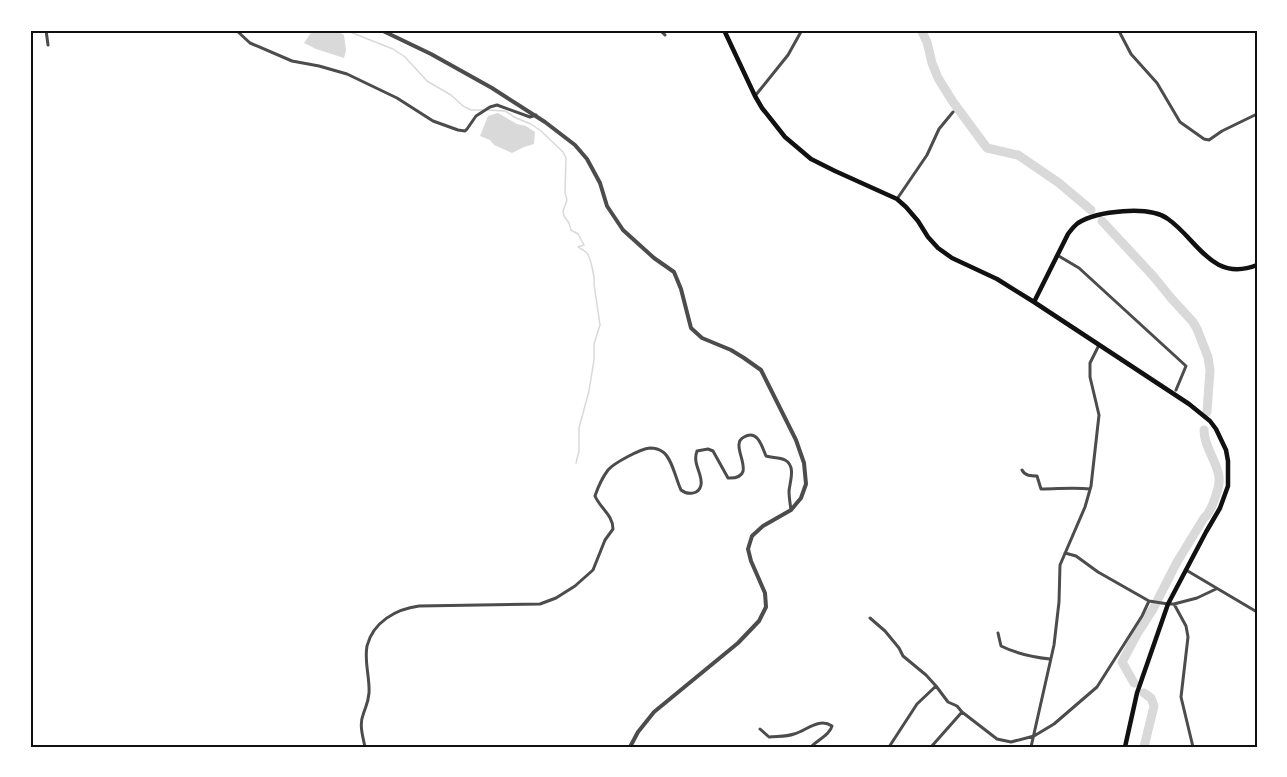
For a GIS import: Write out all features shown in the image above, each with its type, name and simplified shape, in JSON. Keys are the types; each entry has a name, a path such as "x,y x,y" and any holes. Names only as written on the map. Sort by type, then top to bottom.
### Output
{"main road":[{"path":"724,30 755,96 773,124 812,159 897,199 912,214 938,248 952,258 997,279 1034,302 1200,413 1216,429 1226,450 1228,486 1220,508 1186,570 1171,604 1137,693 1125,747"},
{"path":"1034,302 1068,234 1077,224 1100,214 1156,213 1167,218 1214,262 1225,267 1239,269 1257,265"}],"street":[{"path":"46,30 48,45"},
{"path":"236,30 250,43 292,61 348,74 397,98 433,121 458,130 465,131 476,116 497,105 530,117 536,115"},
{"path":"381,30 431,54 492,88 536,115 575,145 587,159 600,183 607,206 623,231 674,272 691,328 702,338 737,354 760,370 796,440 804,464 806,484 801,498 791,510 763,526 752,537 748,549 765,593 766,607 759,621 738,643 654,712 638,732 630,747"},
{"path":"660,30 665,36"},
{"path":"755,96 788,55 802,30"},
{"path":"1120,30 1129,51 1157,83 1177,118 1204,139 1209,140 1257,114"},
{"path":"897,199 927,155 939,129 953,112"},
{"path":"1057,255 1079,268 1186,366 1176,390"},
{"path":"1031,747 1054,645 1060,565 1085,507 1090,489 1099,415 1090,376 1090,363 1099,345"},
{"path":"365,747 361,724 362,716 368,705 367,646 375,629 382,621 408,607 540,604 556,598 574,586 593,570 605,540 613,529 611,519 595,496 609,468 625,459 645,449 659,449 666,453 681,490 685,494 692,494 698,491 701,485 695,457 697,451 703,449 713,451 728,478 732,478 739,476 743,467 738,443 741,438 753,436 758,438 766,456 786,460 790,464 792,469 789,493 791,510"},
{"path":"1022,470 1028,476 1037,476 1041,489 1073,487 1090,489"},
{"path":"1065,553 1076,556 1098,572 1149,601 1171,604 1197,598 1216,589"},
{"path":"1186,570 1257,612"},
{"path":"870,618 885,631 903,656 926,675 948,702 957,706 997,739 1011,742 1034,736 1054,724 1097,687 1149,601"},
{"path":"1171,604 1186,626 1188,637 1181,696 1193,747"},
{"path":"998,633 1001,646 1024,655 1050,658"},
{"path":"889,747 917,704 936,686"},
{"path":"931,747 962,712"},
{"path":"760,729 769,737 797,734 820,723 828,723 832,726 831,730 811,747"}],"shaded area":[{"path":"313,30 336,30 344,35 346,50 344,58 304,43"},
{"path":"498,113 535,132 534,144 512,153 480,136 488,116"}],"waterway":[{"path":"345,30 393,49 405,57 427,81 451,95 463,106 471,110 483,110"},
{"path":"921,30 938,78 987,148 1018,155 1059,183 1091,210"},
{"path":"487,110 505,111 531,124 563,152 566,158 565,193 567,200 563,211 564,216 571,230 578,234 584,245 578,247 587,253 590,260 600,325 594,344 589,391 579,428 579,451 576,463"},
{"path":"1102,221 1154,277 1197,329 1208,357 1210,370 1207,412"},
{"path":"1134,683 1122,662 1177,562 1209,512 1218,489 1218,471 1206,442 1204,430"},
{"path":"1144,693 1151,698 1154,706 1144,747"}]}
